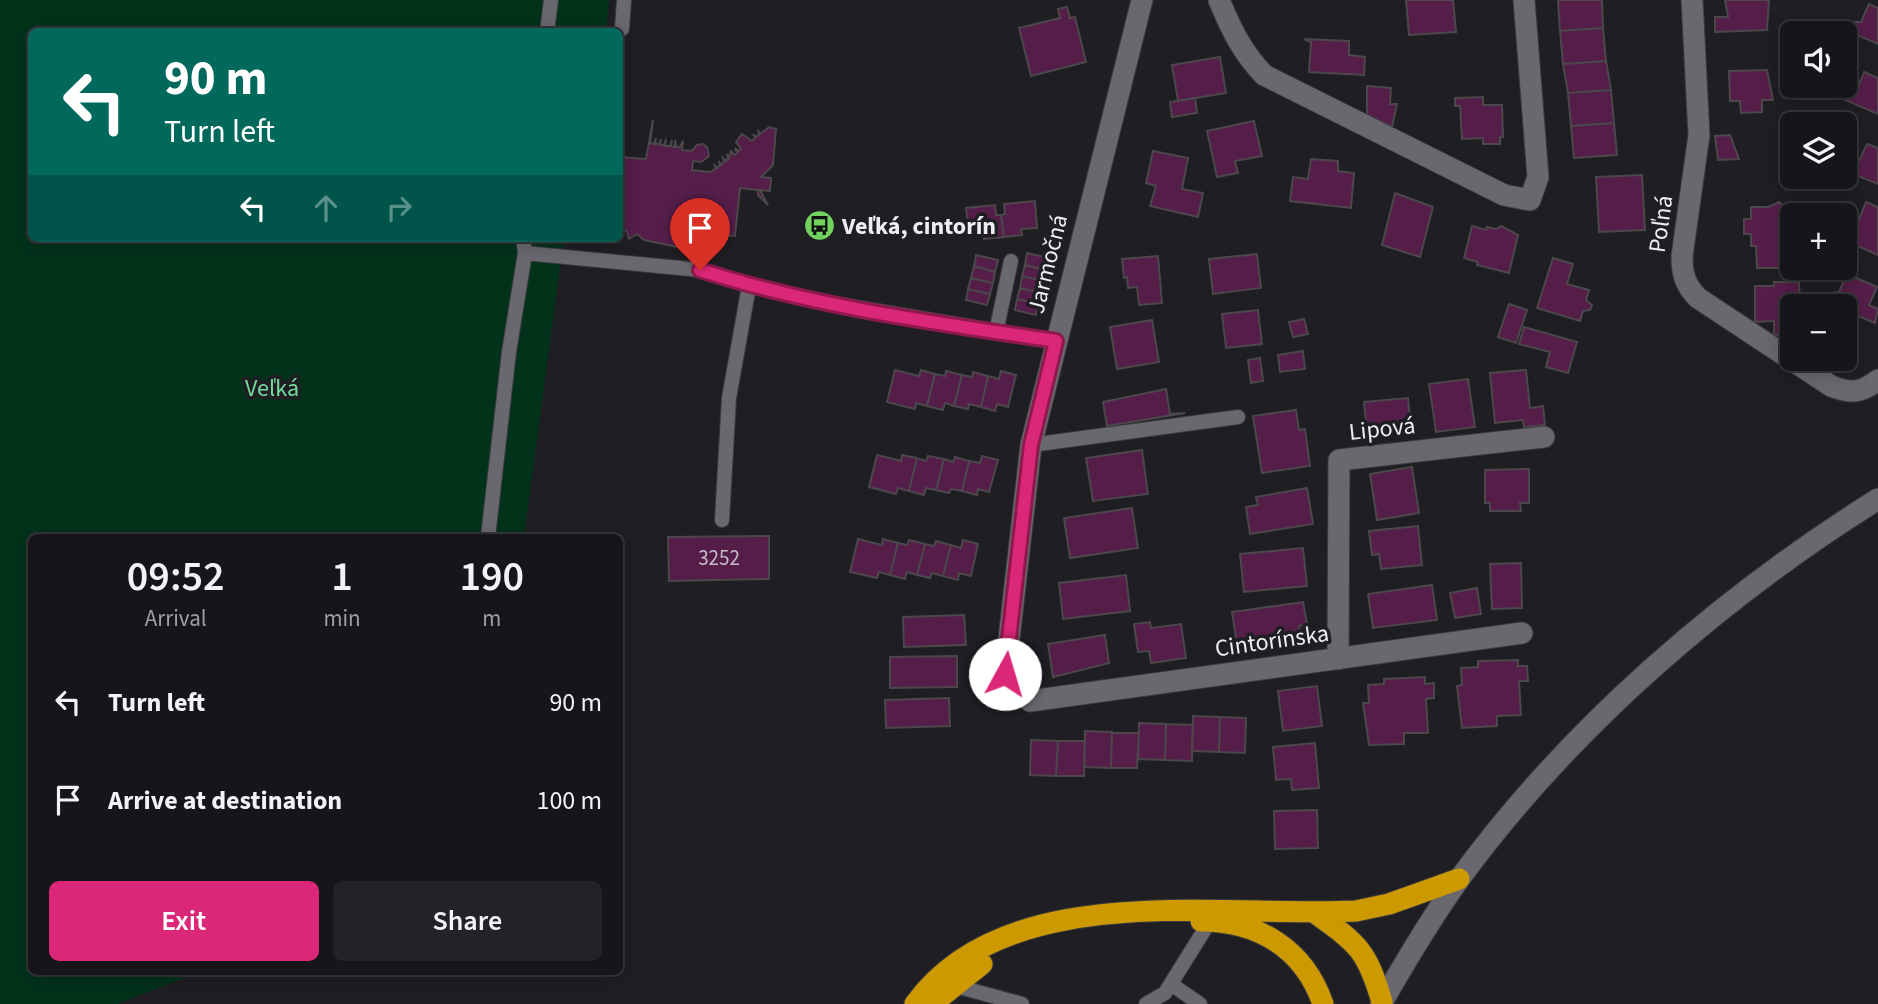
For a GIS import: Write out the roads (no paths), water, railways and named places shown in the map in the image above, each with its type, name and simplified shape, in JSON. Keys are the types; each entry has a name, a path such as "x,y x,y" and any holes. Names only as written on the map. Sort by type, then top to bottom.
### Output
{"highway":[{"path":"915,1004 942,974 967,956 1008,937 1060,923 1138,910 1315,913 1356,911 1388,904 1459,879"},
{"path":"1315,913 1352,940 1365,954 1381,1003"},
{"path":"932,1004 952,985 984,963 1034,943 1103,928 1210,921 1264,934 1286,948 1305,965 1323,1004"}],"street":[{"name":"Jarmočná","path":"1030,701 1005,674 1031,445 1142,0"},
{"path":"1219,0 1235,39 1247,58 1264,75 1504,195 1530,200 1538,177 1524,0"},
{"name":"Poľná","path":"1692,0 1699,135 1682,256 1682,274 1688,287 1698,298 1831,386 1848,393 1871,385"},
{"name":"Lipová","path":"1338,659 1339,460 1545,437"},
{"path":"1381,1003 1459,879 1545,776 1645,677 1736,600 1878,499"},
{"name":"Cintorínska","path":"1030,701 1522,633"}],"lane":[{"path":"548,28 551,0"},
{"path":"622,28 624,0"},
{"path":"488,534 505,379 524,245 700,270 749,286 1056,341"},
{"path":"996,332 1012,261"},
{"path":"722,520 729,398 749,286"},
{"path":"1031,445 1238,416"},
{"path":"1146,1004 1164,993 1171,984 1210,921"},
{"path":"1171,984 1200,1004"},
{"path":"952,985 1022,1004"}],"place":[{"name":"Veľká, cintorín","path":"819,226"}],"park label":[{"name":"Veľká","path":"272,388"}]}
